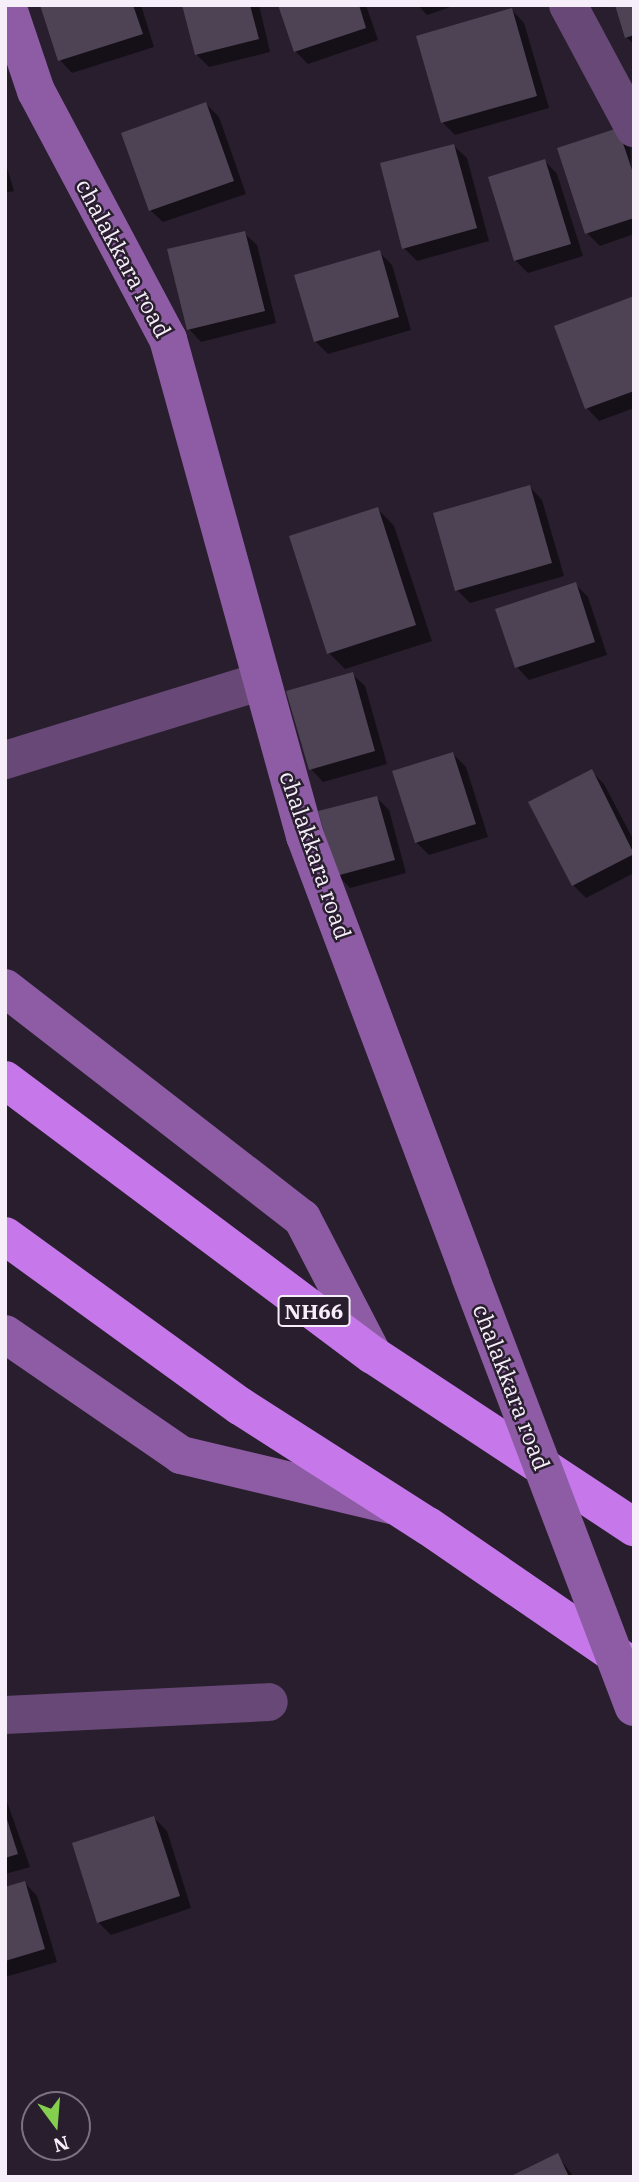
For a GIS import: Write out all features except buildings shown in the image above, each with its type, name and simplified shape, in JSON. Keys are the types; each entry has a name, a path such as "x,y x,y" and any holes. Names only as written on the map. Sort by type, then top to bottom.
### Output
{"highway":[{"name":"NH66","path":"5,1080 373,1355 634,1527"},
{"path":"5,1236 240,1406 400,1507 634,1667"}],"main road":[{"name":"chalakkara road","path":"7,5 36,91 169,339 305,836 634,1707"},
{"path":"5,988 302,1218 373,1355"},
{"path":"5,1334 181,1455 400,1507"}],"street":[{"path":"568,5 634,128"},
{"path":"5,760 262,681"},
{"path":"5,1715 269,1702"}]}
